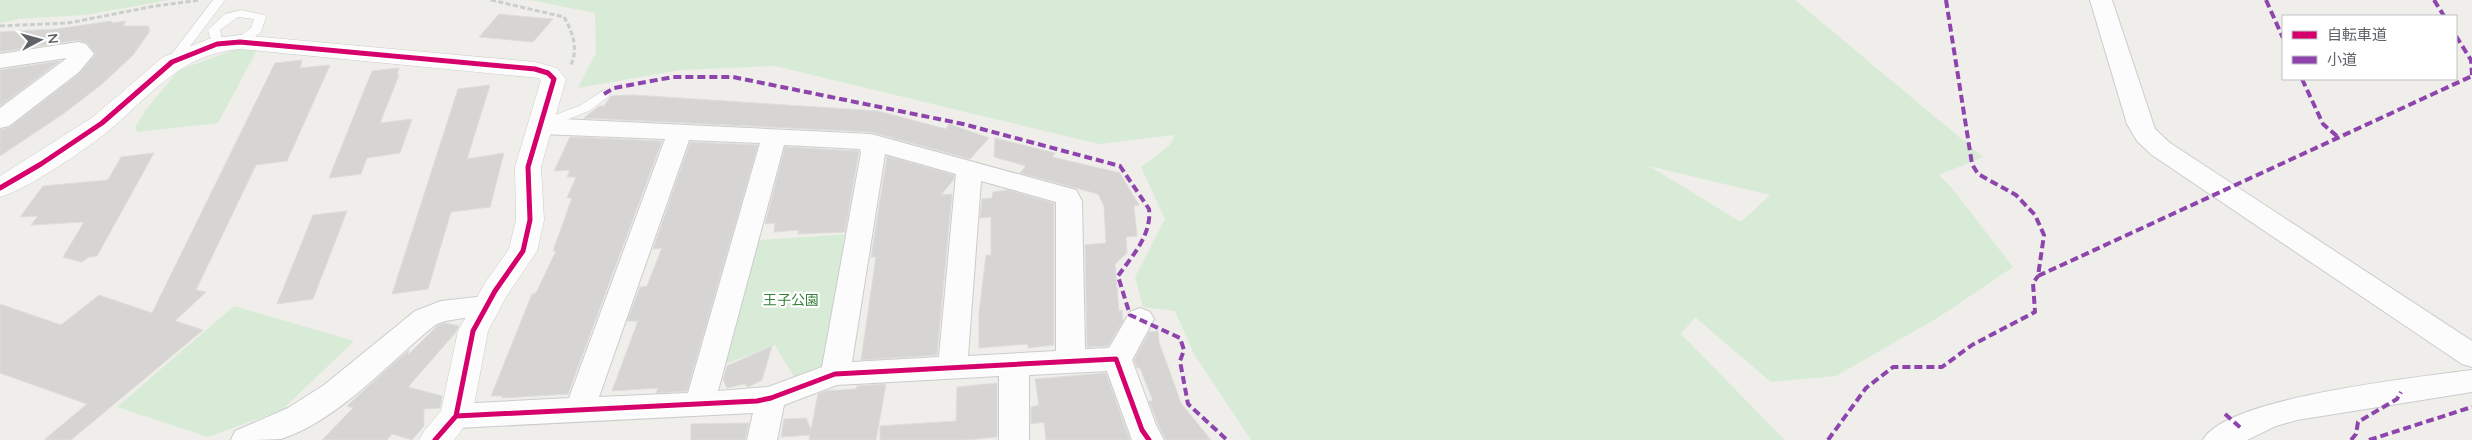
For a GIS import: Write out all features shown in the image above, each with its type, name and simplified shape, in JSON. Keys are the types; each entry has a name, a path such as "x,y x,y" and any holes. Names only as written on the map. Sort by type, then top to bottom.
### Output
{"street":[{"path":"2101,0 2139,124 2146,135 2161,149 2472,356"},
{"path":"0,188 41,164 102,123 172,62 229,43 535,69 548,73 554,79 546,126 528,167 530,220 523,251 485,306 473,331 456,416 435,440"},
{"path":"0,61 78,49 83,54 64,72 0,120"},
{"path":"546,126 871,142 1067,196 1069,201 1071,360"},
{"path":"580,410 680,132"},
{"path":"699,405 774,136"},
{"path":"835,374 873,153 871,142"},
{"path":"953,366 969,170"},
{"path":"246,440 269,432 305,413 345,386 425,318 441,311 485,306"},
{"path":"456,416 699,405 771,398 835,374 953,366 1116,359 1121,354 1140,319"},
{"path":"1116,359 1120,365 1142,430 1150,440"},
{"path":"1014,364 1014,440"},
{"path":"2218,440 2268,416 2297,408 2472,381"},
{"path":"762,440 771,398"}],"lane":[{"path":"172,62 219,0"},
{"path":"546,126 554,120 585,108 604,94"}],"path":[{"path":"0,26 68,23 154,6 203,0"},
{"path":"491,0 564,17 574,34 576,59 568,70 552,76"}],"green space":[{"path":"0,0 170,0 85,15 19,19 0,23"},
{"path":"530,0 1795,0 1983,157 1939,175 1951,187 2013,267 1939,317 1836,376 1771,382 1695,317 1681,334 1785,440 1251,440 1194,354 1175,311 1143,307 1135,277 1165,219 1141,167 1170,145 1175,135 1099,144 775,66 680,70 578,88 596,53 595,13","holes":["1649,166 1770,195 1741,222"]},
{"path":"239,48 257,50 218,123 138,132 135,128 145,111 179,70"},
{"name":"王子公園","path":"851,234 829,362 794,377 775,345 723,365 758,240"},
{"path":"234,306 354,341 282,410 208,437 117,407"}],"building":[{"path":"499,14 553,19 533,42 479,37"},
{"path":"112,21 111,23 126,21 123,26 149,26 148,31 150,31 133,55 102,84 63,114 0,156 0,130 10,127 80,73 96,54 87,43 78,40 0,52 0,32 56,29"},
{"path":"302,60 300,68 330,65 287,161 256,165 196,290 206,292 175,321 203,330 71,440 44,440 87,404 0,373 0,304 61,325 99,295 152,313 275,63"},
{"path":"60,61 0,106 0,70"},
{"path":"399,68 397,75 399,75 380,123 412,119 400,153 367,158 361,174 329,178 372,71"},
{"path":"490,85 467,159 504,153 490,207 451,212 428,289 392,294 458,89"},
{"path":"634,95 878,111 946,129 949,124 989,138 970,159 871,132 584,118 599,106 604,106 611,96"},
{"path":"570,137 662,141 568,394 502,398 502,396 491,396 532,294 536,293 556,251 553,251 572,198 567,198 576,177 567,177 570,170 554,171"},
{"path":"995,138 1055,153 1052,157 1120,173 1139,205 1134,206 1137,236 1126,237 1127,253 1115,264 1119,311 1122,310 1123,321 1108,346 1087,347 1085,245 1106,243 1104,206 1098,194 1020,173 1026,166 994,157"},
{"path":"690,142 758,145 687,391 656,393 658,388 612,391 638,321 627,321 640,287 647,286 662,248 653,249"},
{"path":"785,147 859,151 845,232 798,234 799,230 774,232 775,223 765,224"},
{"path":"154,153 97,256 89,257 82,262 63,257 84,222 31,225 38,216 20,217 43,186 108,180 121,157"},
{"path":"887,156 954,175 954,179 941,195 952,194 937,355 861,360 876,257 871,257"},
{"path":"1007,190 1054,203 1054,345 1028,348 1028,344 979,348 979,313 986,255 991,255 991,217 980,218 982,199 992,198 993,192"},
{"path":"347,211 313,299 277,304 313,215"},
{"path":"445,323 459,326 456,332 408,387 442,396 440,408 424,409 424,426 412,440 392,434 387,440 322,440 353,408 347,406 409,350 408,355 437,326"},
{"path":"1158,331 1159,342 1181,403 1211,440 1166,440 1158,424 1149,401 1153,401 1140,368 1137,368 1134,360 1149,332"},
{"path":"772,346 762,380 748,387 744,384 727,388 723,380 727,366"},
{"path":"1106,373 1130,440 1046,440 1044,422 1031,424 1031,407 1039,405 1035,379"},
{"path":"997,383 997,437 966,440 880,440 880,426 956,421 957,387"},
{"path":"886,384 876,440 809,440 810,435 781,437 784,419 806,418 811,430 818,394 826,391 856,389 857,386"},
{"path":"749,423 745,440 691,440 691,424"}],"marked path":[{"path":"1946,0 1972,164 1978,174 2016,195 2035,215 2044,235 2038,276 2472,76"},
{"path":"2266,0 2282,36"},
{"path":"2434,0 2443,15"},
{"path":"2457,38 2471,60 2472,75"},
{"path":"604,94 614,88 673,77 733,77 963,124 1120,166 1149,209 1150,217 1145,235 1118,276 1130,315 1180,338 1184,350 1180,361 1188,404 1227,440"},
{"path":"2302,80 2323,124 2338,137"},
{"path":"1828,440 1866,388 1893,367 1942,367 1972,345 2035,312 2033,283 2038,276"},
{"path":"2351,440 2356,434 2358,422 2397,399 2401,392"},
{"path":"2369,440 2472,407"},
{"path":"2225,414 2241,428"}],"cycle path":[{"path":"0,188 41,164 102,123 172,62 217,44 240,42 535,69 548,73 554,79 528,167 530,220 523,251 495,291 473,331 456,416 435,440"},
{"path":"456,416 757,401 771,398 835,374 1116,359 1120,365 1142,430 1149,440"}]}
